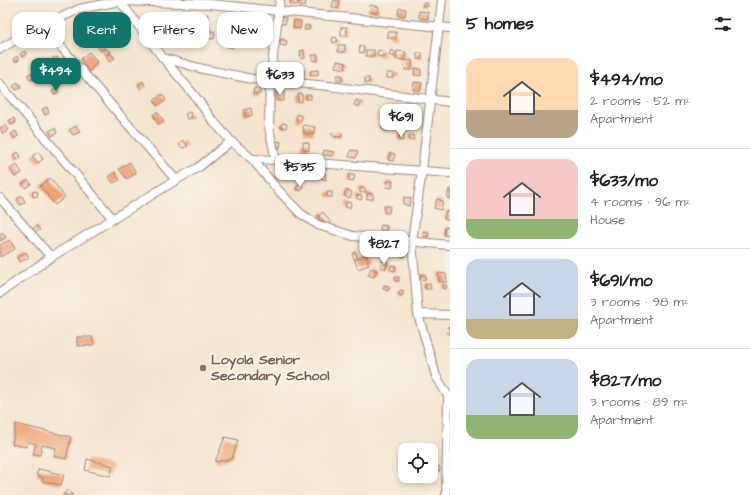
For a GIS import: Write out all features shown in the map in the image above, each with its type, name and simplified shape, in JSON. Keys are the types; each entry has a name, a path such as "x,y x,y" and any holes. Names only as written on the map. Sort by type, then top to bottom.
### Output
{"street":[{"path":"276,160 269,128 270,81 280,0"},
{"path":"442,0 412,241 418,314 436,376 449,396 446,495"},
{"path":"119,1 163,58 195,96 213,122 231,141 252,159 300,213 318,225 353,236 450,245"},
{"path":"65,16 79,9 119,1 210,4 450,28"},
{"path":"0,49 12,42"},
{"path":"62,48 176,180"},
{"path":"163,58 217,72 252,79 329,86 450,102"},
{"path":"0,84 113,219"},
{"path":"0,293 51,257 199,167 231,141"},
{"path":"252,159 450,173"},
{"path":"0,198 51,257"},
{"path":"418,314 450,315"}],"building":[{"path":"291,0 298,0 297,5 290,4"},
{"path":"299,0 306,0 305,6 299,5"},
{"path":"334,0 340,1 338,9 332,7"},
{"path":"423,3 428,3 427,6 422,6"},
{"path":"370,5 379,7 378,13 369,12"},
{"path":"399,8 406,9 405,16 398,15"},
{"path":"419,11 428,12 428,19 419,18"},
{"path":"281,17 286,18 285,24 280,23"},
{"path":"294,20 301,21 300,29 293,28"},
{"path":"305,25 310,26 309,30 304,30"},
{"path":"341,27 347,27 347,36 341,36"},
{"path":"209,30 215,32 214,39 209,38"},
{"path":"388,32 396,32 396,38 388,38"},
{"path":"336,37 338,41 333,43 332,38"},
{"path":"281,39 287,41 286,46 280,45"},
{"path":"338,45 345,45 345,52 338,52"},
{"path":"360,46 364,47 363,53 359,52"},
{"path":"106,48 110,52 106,55 103,51"},
{"path":"304,50 305,58 301,59 300,51"},
{"path":"366,50 374,50 374,56 366,56"},
{"path":"378,50 384,51 383,57 377,56"},
{"path":"391,50 395,52 394,57 389,55"},
{"path":"25,51 26,54 22,57 20,54"},
{"path":"397,51 406,52 404,60 396,59"},
{"path":"89,52 97,62 89,72 81,59"},
{"path":"110,53 115,58 109,62 106,56"},
{"path":"417,53 422,53 422,59 417,59"},
{"path":"312,55 318,55 318,61 312,60"},
{"path":"17,56 19,60 15,62 13,59"},
{"path":"57,57 59,61 55,62 53,58"},
{"path":"412,60 412,70 405,70 404,61"},
{"path":"337,61 346,63 345,69 335,67"},
{"path":"37,68 40,73 37,75 34,70"},
{"path":"415,68 421,69 421,76 414,75"},
{"path":"300,70 304,70 304,77 300,77"},
{"path":"318,70 318,75 311,75 310,71"},
{"path":"31,73 34,78 30,80 27,75"},
{"path":"387,73 393,73 393,78 387,78"},
{"path":"337,75 342,75 343,81 337,81"},
{"path":"365,78 369,78 369,83 365,83"},
{"path":"143,81 145,86 141,90 138,85"},
{"path":"17,82 22,86 17,90 13,87"},
{"path":"414,82 422,83 420,91 413,90"},
{"path":"57,88 59,92 54,95 52,91"},
{"path":"254,88 260,89 260,94 253,94"},
{"path":"276,92 284,92 284,101 276,100"},
{"path":"162,94 166,100 157,106 154,100"},
{"path":"298,94 302,94 302,102 298,101"},
{"path":"306,95 311,95 311,99 306,99"},
{"path":"356,100 361,102 359,107 354,105"},
{"path":"47,107 49,113 45,115 42,109"},
{"path":"401,107 407,107 407,111 401,111"},
{"path":"251,108 252,115 245,117 244,110"},
{"path":"157,112 164,121 158,124 153,115"},
{"path":"190,112 192,118 187,119 185,114"},
{"path":"297,114 302,116 301,122 296,121"},
{"path":"14,118 16,123 11,125 9,120"},
{"path":"282,123 287,124 286,128 280,127"},
{"path":"383,124 388,125 387,131 382,129"},
{"path":"5,125 9,130 3,134 0,128"},
{"path":"303,125 315,127 313,135 304,133"},
{"path":"76,126 80,132 73,135 69,130"},
{"path":"55,128 57,133 52,136 49,131"},
{"path":"16,131 18,136 14,139 11,134"},
{"path":"341,132 342,137 334,137 331,133"},
{"path":"400,134 404,135 403,141 398,140"},
{"path":"409,135 413,135 414,140 409,140"},
{"path":"183,140 188,146 183,148 179,145"},
{"path":"276,141 281,142 280,148 275,147"},
{"path":"303,142 309,143 309,151 303,149"},
{"path":"324,150 334,152 333,156 323,155"},
{"path":"351,150 358,151 356,158 349,157"},
{"path":"18,152 21,157 16,160 13,155"},
{"path":"38,152 43,159 38,163 32,156"},
{"path":"390,153 395,154 393,161 388,160"},
{"path":"130,162 136,173 127,179 119,169"},
{"path":"17,165 22,173 15,177 10,169"},
{"path":"290,169 295,170 293,175 288,173"},
{"path":"115,172 120,180 113,183 109,177"},
{"path":"318,172 325,172 326,180 321,178"},
{"path":"349,174 355,176 353,181 348,180"},
{"path":"50,178 65,197 55,205 40,186"},
{"path":"28,180 31,184 25,188 22,184"},
{"path":"387,181 393,181 392,188 386,187"},
{"path":"298,184 303,186 301,191 296,189"},
{"path":"360,188 365,188 366,192 360,193"},
{"path":"450,189 450,199 447,198"},
{"path":"346,190 352,192 350,198 344,196"},
{"path":"37,191 38,196 33,197 32,192"},
{"path":"327,192 332,192 332,197 327,197"},
{"path":"367,193 373,194 373,199 367,199"},
{"path":"357,195 362,196 361,200 356,198"},
{"path":"22,196 25,202 20,205 17,199"},
{"path":"404,197 411,198 409,206 403,204"},
{"path":"437,199 443,201 441,210 434,208"},
{"path":"346,202 351,203 350,208 345,207"},
{"path":"384,206 390,206 389,213 384,213"},
{"path":"446,211 450,212 450,221 444,219"},
{"path":"323,212 331,223 327,225 323,220 321,221 318,216"},
{"path":"381,225 387,226 386,231 380,230"},
{"path":"37,226 40,230 35,232 33,229"},
{"path":"445,227 450,228 450,236 444,235"},
{"path":"423,231 429,232 428,237 423,236"},
{"path":"2,232 6,237 0,241 0,234"},
{"path":"10,240 15,249 0,257 0,245"},
{"path":"372,247 378,248 376,254 370,252"},
{"path":"401,250 406,251 405,257 400,256"},
{"path":"26,252 29,258 19,262 17,257"},
{"path":"355,252 357,257 355,260 366,255 369,265 358,269 352,254"},
{"path":"381,261 388,262 386,269 380,267"},
{"path":"391,265 396,266 395,271 390,270"},
{"path":"371,268 377,271 374,277 368,275"},
{"path":"438,273 446,274 447,282 439,282"},
{"path":"421,274 426,275 425,280 420,279"},
{"path":"395,277 399,277 399,281 395,281"},
{"path":"425,284 430,284 431,289 425,289"},
{"path":"442,284 447,286 446,289 442,288"},
{"path":"384,285 390,287 388,291 383,289"},
{"path":"400,290 404,291 402,296 398,294"},
{"path":"448,326 450,327 450,334 447,333"},
{"path":"77,337 92,337 94,345 77,346"},
{"path":"16,424 71,437 66,459 54,456 56,448 42,445 40,455 33,454 36,444 28,442 26,447 12,444"},
{"path":"225,437 238,440 232,459 215,462"},
{"path":"87,459 113,466 110,476 85,470"},
{"path":"39,469 64,475 61,485 42,481 43,478 36,475"},
{"path":"67,490 73,495 63,495"}],"place":[{"name":"Loyola Senior Secondary School","path":"203,368"}]}
